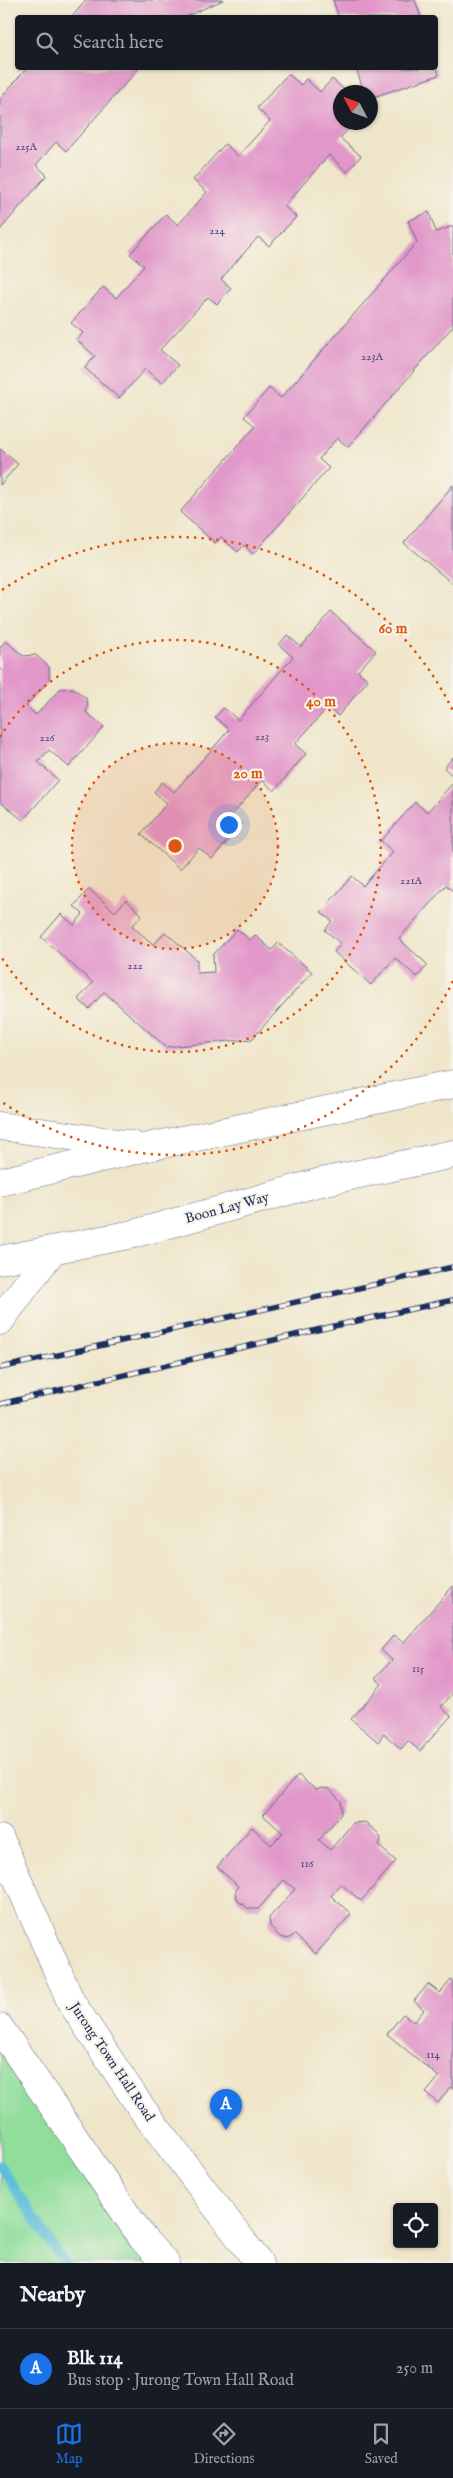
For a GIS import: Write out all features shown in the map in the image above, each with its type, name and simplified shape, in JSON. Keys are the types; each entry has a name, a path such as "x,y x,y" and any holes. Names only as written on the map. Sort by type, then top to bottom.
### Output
{"main road":[{"path":"0,1182 148,1147 453,1084"},
{"path":"0,1126 148,1147"},
{"name":"Boon Lay Way","path":"0,1260 51,1252 134,1234 317,1183 453,1154"},
{"path":"0,1321 51,1252"},
{"name":"Jurong Town Hall Road","path":"0,1839 71,2002 142,2109 259,2263"},
{"path":"0,2028 142,2239 165,2263"}],"green space":[{"path":"0,2028 165,2263 0,2263"}],"building":[{"path":"86,0 223,0 190,15 74,15"},
{"path":"333,0 415,0 420,15 338,15"},
{"path":"25,70 137,70 66,151 56,142 36,165 47,175 0,230 0,99"},
{"path":"357,70 438,70 439,75 378,95 378,85 362,85"},
{"path":"288,74 301,85 306,79 320,92 332,79 339,85 333,85 333,130 348,130 340,138 361,156 347,172 329,155 284,206 296,217 269,246 258,237 221,279 231,288 217,304 208,297 160,350 178,365 162,383 145,369 119,398 85,368 95,356 77,340 83,333 71,323 103,287 116,298 144,266 130,254 166,214 178,225 207,192 193,180 225,144 238,156 270,121 257,108"},
{"path":"429,212 436,232 453,226 453,326 348,447 337,438 319,459 329,468 253,554 244,545 238,552 221,537 215,543 180,512 255,426 244,417 269,388 281,398 417,242 408,221"},
{"path":"0,449 18,464 0,485"},
{"path":"453,485 453,584 404,543"},
{"path":"331,612 376,651 358,671 368,680 338,716 328,707 295,744 306,754 274,791 262,780 232,815 242,824 212,859 199,848 180,869 141,834 167,803 154,792 162,782 174,792 229,730 215,717 224,708 238,720 293,657 279,645 287,635 301,647"},
{"path":"6,641 23,656 36,655 49,667 49,680 26,706 36,715 60,689 73,688 86,698 88,705 86,712 104,727 69,767 49,750 38,762 58,780 23,820 0,802 0,647"},
{"path":"453,757 453,776 444,768"},
{"path":"453,783 453,891 446,885 399,939 428,965 417,977 395,958 371,985 334,952 341,944 325,930 332,921 321,912 352,876 363,886 393,852 381,841 415,802 427,812"},
{"path":"89,889 115,912 126,900 142,915 132,926 154,945 165,932 197,960 197,973 214,972 213,955 237,929 250,940 255,935 272,950 278,943 312,972 252,1039 166,1047 104,992 89,1009 78,999 93,983 41,937 61,914 74,925 83,914 74,906"},
{"path":"453,1586 453,1693 441,1707 451,1716 420,1751 408,1741 401,1749 384,1734 378,1742 351,1719 382,1684 375,1678 392,1660 381,1650 394,1635 403,1643"},
{"path":"298,1775 316,1790 322,1788 329,1789 341,1801 341,1814 319,1840 330,1850 353,1823 365,1822 378,1833 381,1839 379,1846 396,1861 361,1901 341,1884 331,1896 351,1914 316,1954 295,1935 287,1939 280,1937 270,1926 269,1918 295,1889 284,1880 258,1909 249,1909 238,1901 235,1893 238,1886 217,1867 252,1827 271,1845 283,1833 263,1815"},
{"path":"451,1980 453,1982 453,2089 450,2087 438,2103 426,2093 439,2077 387,2034 403,2014 414,2022 424,2010 414,2001 428,1984 440,1993"}],"waterway":[{"path":"0,2166 64,2263"}],"railway":[{"path":"0,1368 453,1267"},
{"path":"0,1404 453,1300"}],"place":[{"name":"Blk 114","path":"226,2130"}]}
